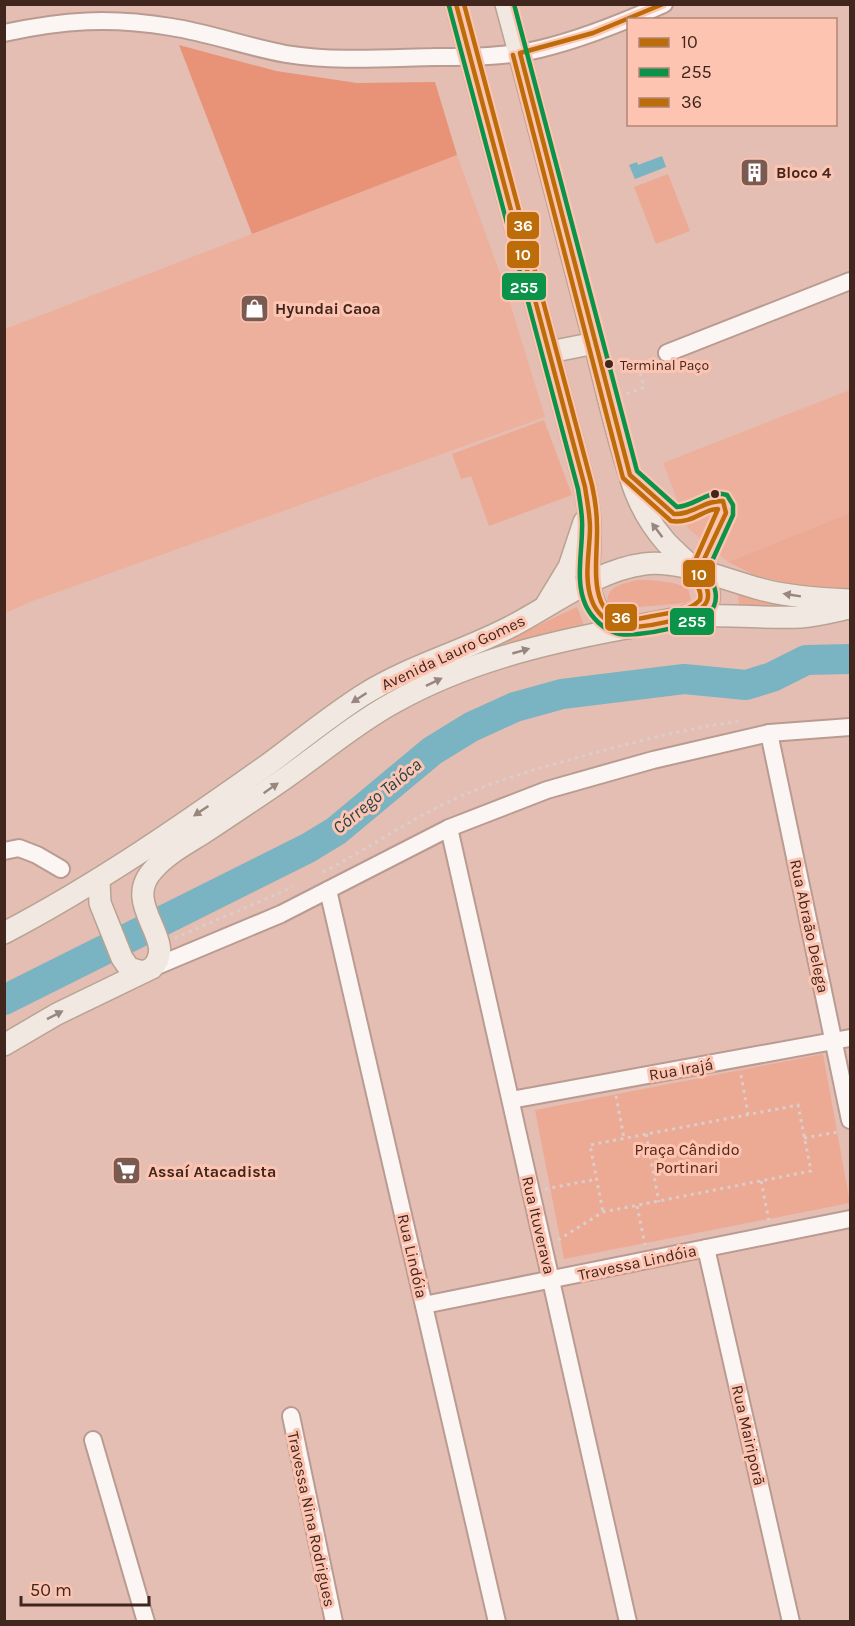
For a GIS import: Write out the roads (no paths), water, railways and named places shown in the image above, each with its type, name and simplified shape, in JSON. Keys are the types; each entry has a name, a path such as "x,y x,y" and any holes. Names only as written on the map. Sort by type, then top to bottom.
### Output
{"main road":[{"path":"456,4 550,352 588,505 589,584 593,602 599,612 611,623 628,628"},
{"path":"506,4 630,475 641,505 653,525 677,554 698,572 708,587 707,602 698,612 684,618"},
{"path":"550,352 594,343"},
{"path":"544,608 555,594 568,567 588,505"},
{"name":"Avenida Lauro Gomes","path":"4,933 99,881 216,801 328,718 365,694 406,671 498,633 609,573 644,564 661,563 792,596 850,600"},
{"name":"Avenida Lauro Gomes","path":"158,941 142,896 145,881 152,870 297,770 348,731 393,703 443,678 486,661 538,646 684,618 715,615 802,617 850,608"},
{"path":"99,881 99,895 120,954 129,968 148,970"},
{"path":"4,1045 57,1014 148,970 159,960 158,941"}],"street":[{"path":"629,18 664,4"},
{"path":"4,33 52,24 105,20 173,27 288,55 385,59 520,53 541,49 627,19"},
{"path":"667,353 850,281"},
{"path":"630,475 674,514 684,516 709,502 723,501 726,513 698,572"},
{"path":"148,970 281,914 449,828 547,790 654,760 769,733 850,726"},
{"name":"Rua Abraão Delega","path":"769,733 842,1040 845,1126"},
{"name":"Rua Ituverava","path":"449,828 628,1622"},
{"path":"4,851 19,848 61,869"},
{"name":"Rua Lindóia","path":"328,890 497,1622"},
{"path":"158,941 173,951 213,943"},
{"name":"Rua Irajá","path":"511,1100 842,1040"},
{"name":"Travessa Lindóia","path":"424,1305 850,1219"},
{"name":"Rua Mairiporã","path":"706,1248 791,1622"},
{"name":"Travessa Nina Rodrigues","path":"291,1416 334,1622"},
{"path":"93,1440 146,1622"}],"water":[{"path":"662,156 666,167 635,179 629,165 637,162 638,165"}],"waterway":[{"name":"Córrego Taióca","path":"4,1000 308,848 336,831 432,751 471,727 515,707 562,694 684,679 746,685 772,677 806,660 850,659"}],"place":[{"name":"Bloco 4","path":"755,172"},
{"name":"Hyundai Caoa","path":"254,308"},
{"name":"Terminal Paço","path":"609,364"},
{"name":"Assaí Atacadista","path":"127,1171"}],"park label":[{"name":"Praça Cândido Portinari","path":"687,1158"}]}
